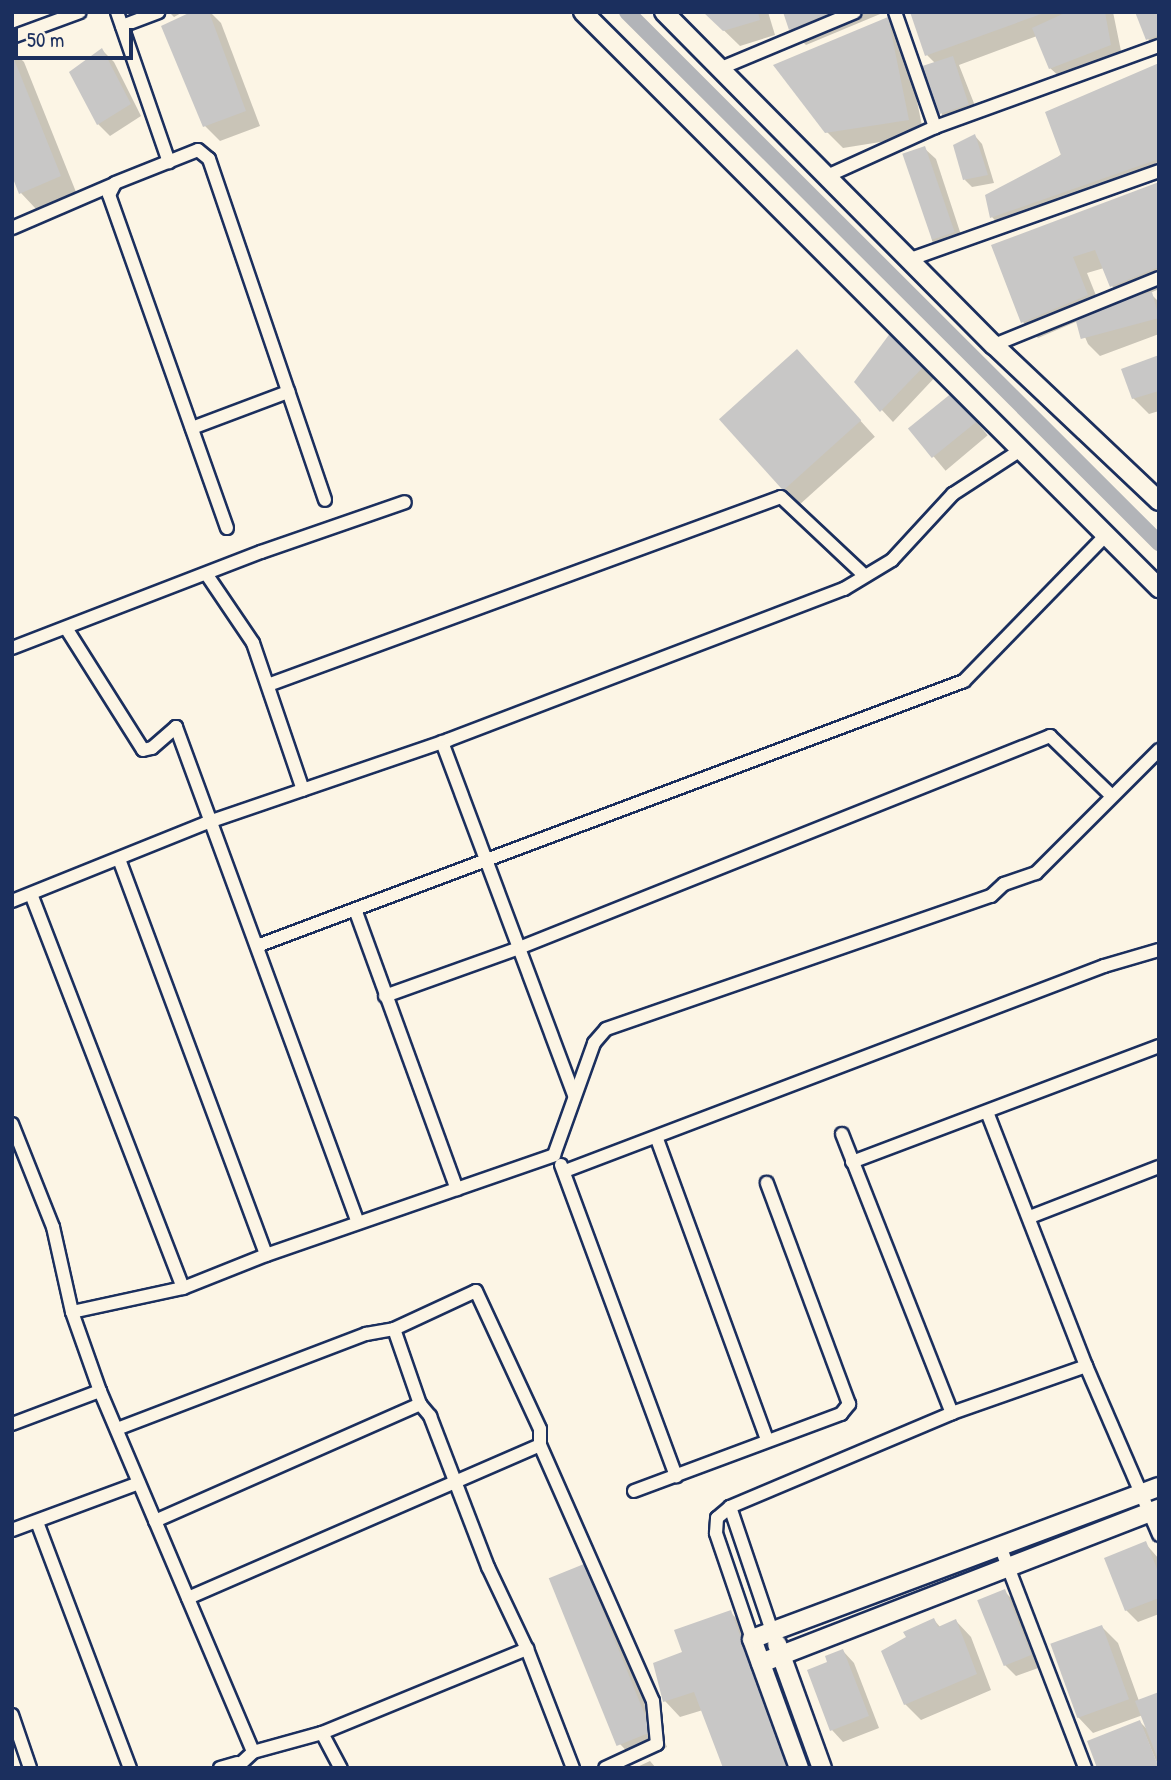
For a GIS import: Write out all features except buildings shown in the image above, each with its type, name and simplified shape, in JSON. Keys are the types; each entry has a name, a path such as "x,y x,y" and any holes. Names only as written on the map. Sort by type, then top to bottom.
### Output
{"main road":[{"path":"583,12 1159,589"},
{"path":"664,12 994,345 1159,501"},
{"path":"799,1768 752,1639 1150,1490"},
{"path":"761,1663 1154,1510"},
{"path":"772,1631 822,1768"}],"street":[{"path":"12,37 80,12"},
{"path":"117,12 169,162"},
{"path":"121,26 158,12"},
{"path":"719,69 855,12"},
{"path":"895,12 935,127"},
{"path":"825,177 935,127 1159,46"},
{"path":"12,229 198,150 209,159 325,500"},
{"path":"908,260 1159,171"},
{"path":"115,183 109,195 227,528"},
{"path":"994,345 1159,278"},
{"path":"192,429 288,392"},
{"path":"12,901 209,822 442,742 844,589 892,560 953,494 1022,449"},
{"path":"268,685 781,497 864,575"},
{"path":"12,648 207,576 261,552 405,502"},
{"path":"257,946 356,912 485,858 964,681 1106,535"},
{"path":"207,576 253,643 303,790"},
{"path":"66,628 143,750 152,748 176,727 358,1223"},
{"path":"386,996 519,948 1050,736 1112,796"},
{"path":"442,742 574,1095"},
{"path":"554,1155 594,1043 606,1029 991,896 1004,884 1036,873 1159,750"},
{"path":"119,859 266,1255"},
{"path":"32,894 183,1288"},
{"path":"356,912 457,1189"},
{"path":"565,1171 657,1139 1104,966 1159,950"},
{"path":"852,1162 1159,1046"},
{"path":"987,1112 1086,1366 1150,1490 1159,1535"},
{"path":"12,1124 53,1227 72,1312 100,1391 253,1752"},
{"path":"842,1134 952,1413"},
{"path":"657,1139 766,1440"},
{"path":"72,1312 183,1288 266,1255 554,1155"},
{"path":"554,1155 565,1171 676,1476"},
{"path":"1030,1217 1159,1167"},
{"path":"634,1490 841,1414 849,1404 767,1184"},
{"path":"117,1430 366,1334 394,1329 476,1291 540,1429 540,1445 653,1701 657,1744 605,1768"},
{"path":"394,1329 421,1404 430,1416 488,1567 527,1649 573,1768"},
{"path":"752,1639 716,1533 717,1518 730,1507 952,1413 1086,1366"},
{"path":"12,1424 100,1391"},
{"path":"155,1521 421,1404"},
{"path":"188,1598 540,1445"},
{"path":"12,1530 139,1483"},
{"path":"730,1507 772,1631"},
{"path":"37,1522 130,1768"},
{"path":"1000,1546 1085,1768"},
{"path":"220,1768 237,1765 253,1752 322,1733 527,1649"},
{"path":"12,1715 30,1768"},
{"path":"322,1733 341,1768"}],"waterway":[{"path":"627,12 1159,543"}]}
